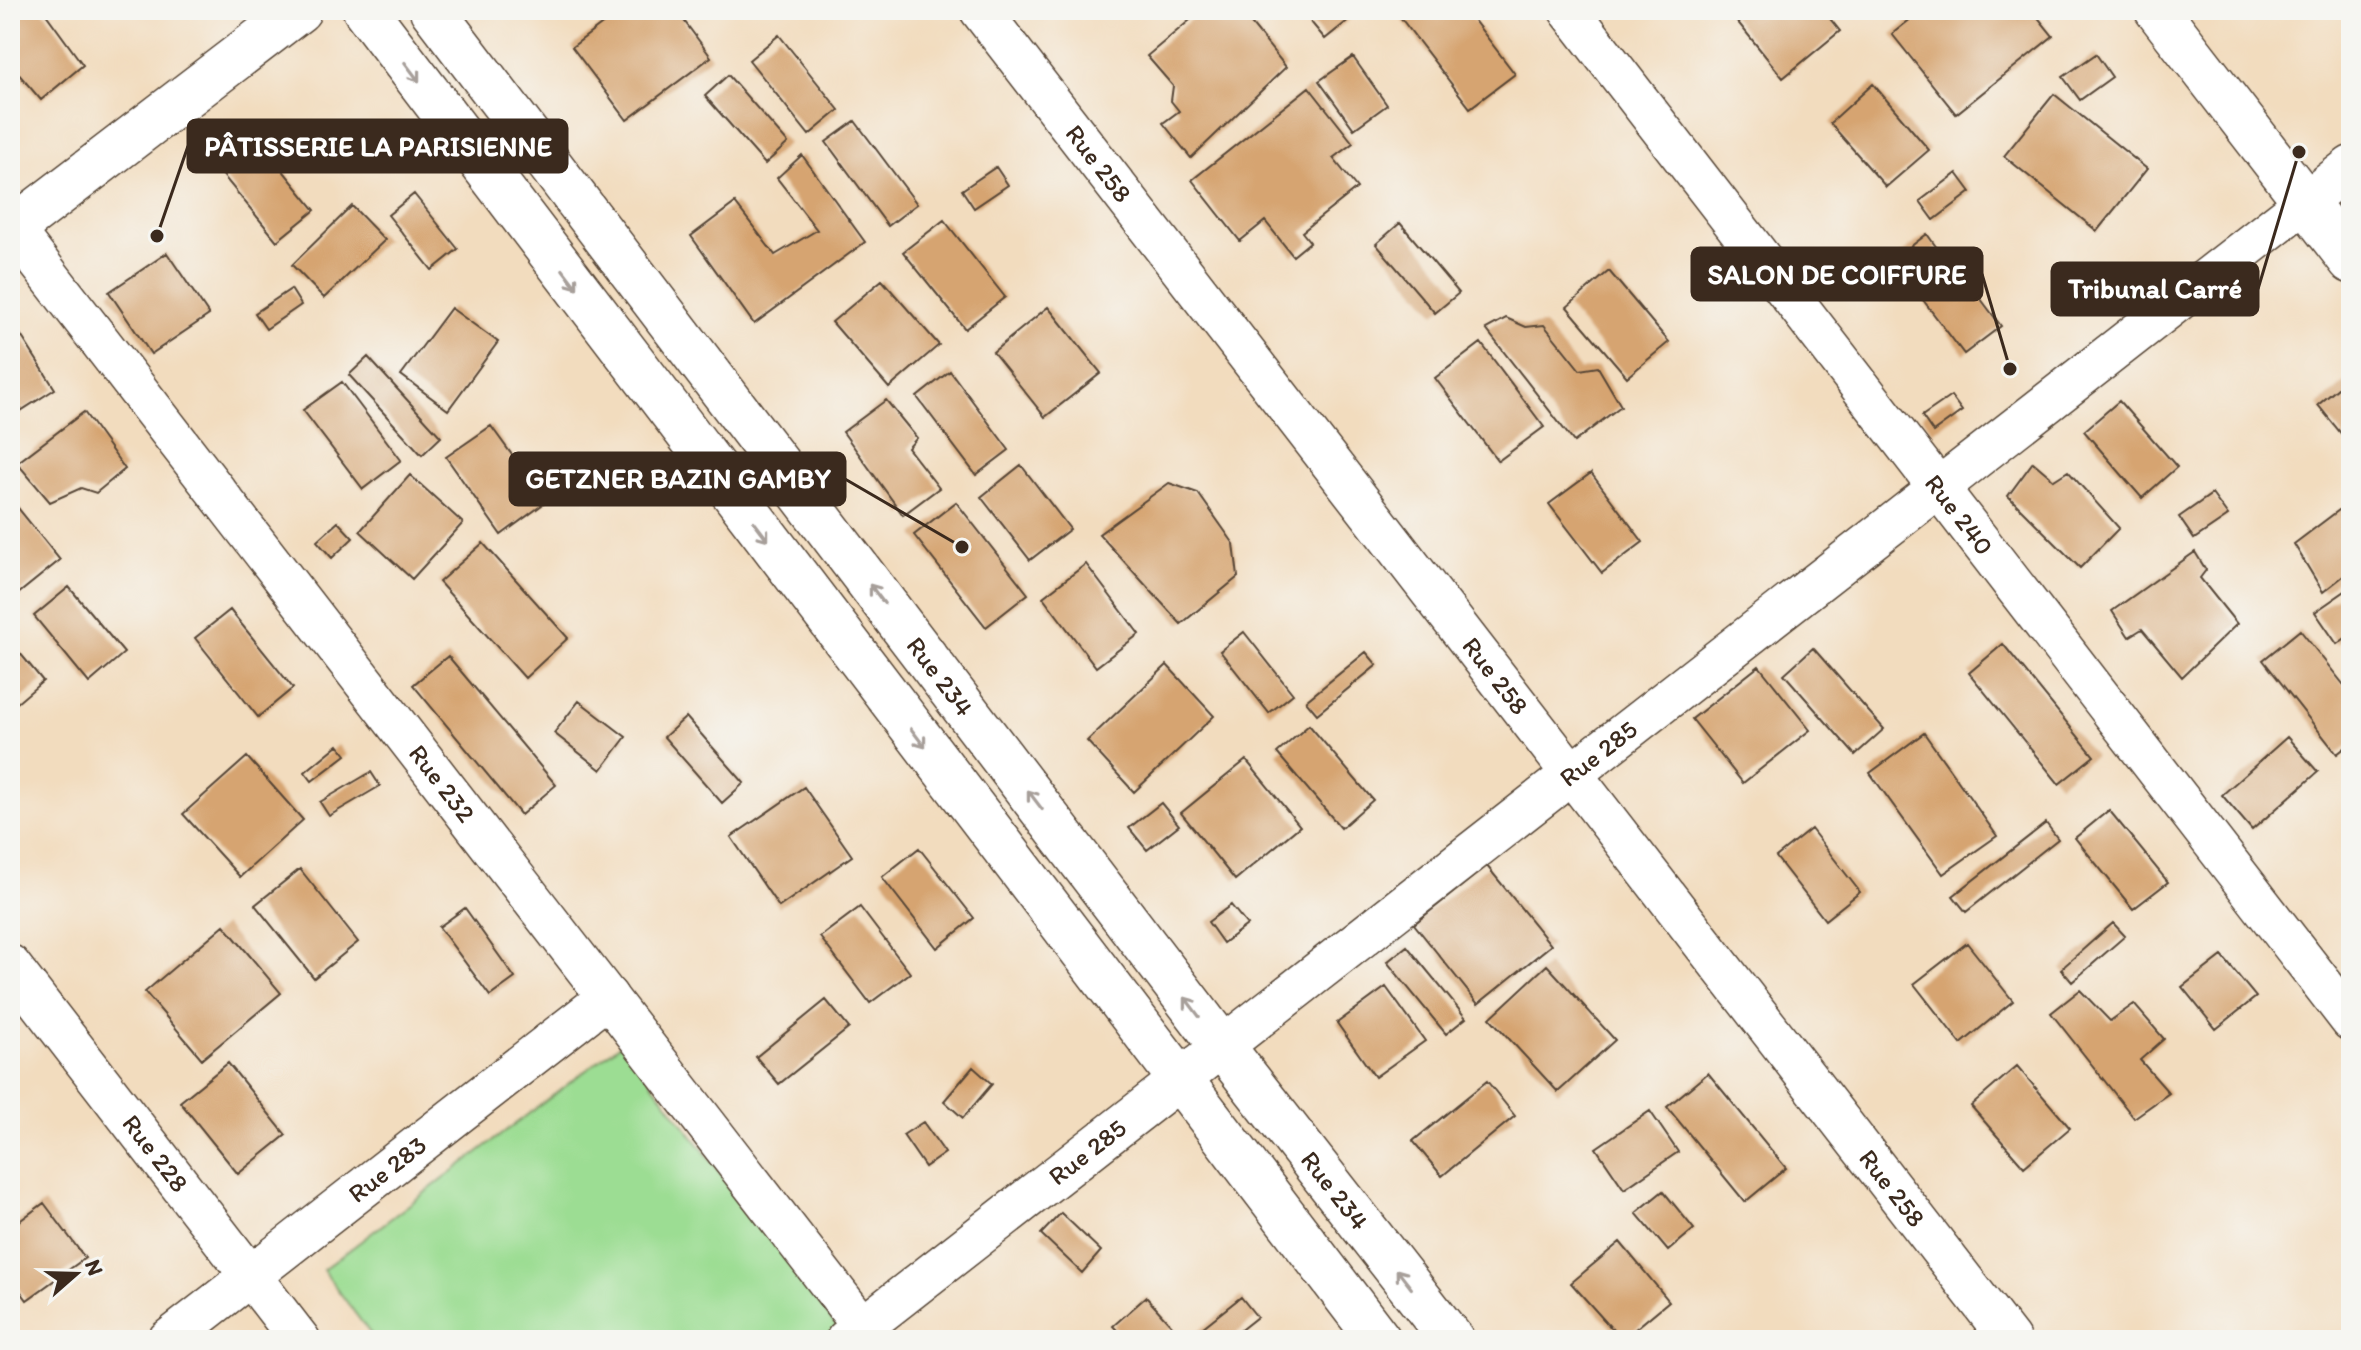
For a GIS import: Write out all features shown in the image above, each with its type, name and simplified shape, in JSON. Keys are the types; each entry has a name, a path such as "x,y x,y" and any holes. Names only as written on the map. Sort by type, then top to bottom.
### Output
{"main road":[{"path":"11,228 299,10"},
{"name":"Rue 234","path":"365,10 1379,1340"},
{"name":"Rue 234","path":"432,10 1222,1046 1452,1340"},
{"path":"2157,10 2351,261"}],"street":[{"name":"Rue 258","path":"980,10 2010,1340"},
{"name":"Rue 240","path":"1569,10 2351,1021"},
{"name":"Rue 285","path":"861,1336 1222,1046 2351,166"},
{"name":"Rue 232","path":"11,228 608,997 861,1336"},
{"name":"Rue 228","path":"10,965 300,1340"},
{"name":"Rue 283","path":"168,1340 608,997"}],"green space":[{"path":"622,1043 840,1331 828,1340 375,1340 323,1270"}],"building":[{"path":"24,10 43,10 83,65 41,100 10,64 10,22"},
{"path":"621,10 676,10 711,57 627,120 572,47"},
{"path":"1202,10 1240,10 1286,67 1191,158 1163,123 1179,111 1171,101 1173,86 1147,56"},
{"path":"1301,10 1361,10 1325,39"},
{"path":"1401,10 1466,10 1515,74 1470,108 1397,13"},
{"path":"1728,10 1823,10 1840,31 1783,78"},
{"path":"1922,10 2032,10 2053,36 1956,114 1892,34"},
{"path":"779,35 839,110 809,135 749,60"},
{"path":"2096,54 2112,77 2080,100 2063,77"},
{"path":"1353,57 1387,105 1354,129 1319,81"},
{"path":"728,75 788,143 765,164 705,96"},
{"path":"1873,84 1929,150 1886,187 1830,123"},
{"path":"1309,87 1353,143 1333,158 1357,188 1302,232 1310,242 1293,256 1265,221 1240,241 1192,180"},
{"path":"2054,94 2147,169 2097,231 2004,156"},
{"path":"855,121 917,204 888,226 826,142"},
{"path":"246,125 315,210 277,241 207,156"},
{"path":"802,155 865,242 754,324 691,236 735,203 775,255 817,230 777,178"},
{"path":"996,167 1008,185 974,208 962,190"},
{"path":"1957,173 1971,192 1934,220 1920,201"},
{"path":"414,194 458,249 432,270 388,215"},
{"path":"352,206 385,240 324,298 292,265"},
{"path":"944,220 1005,297 965,329 903,252"},
{"path":"1400,223 1459,293 1435,313 1376,244"},
{"path":"1927,234 1937,248 1902,275 1892,261"},
{"path":"167,253 209,315 151,354 109,292"},
{"path":"1954,263 2001,326 1964,354 1917,292"},
{"path":"1609,271 1669,342 1627,377 1567,307"},
{"path":"882,280 939,345 889,388 832,322"},
{"path":"291,289 301,305 266,329 255,313"},
{"path":"1048,307 1101,373 1045,417 993,352"},
{"path":"451,308 498,342 448,410 401,375"},
{"path":"10,318 55,389 19,412 10,398"},
{"path":"1506,318 1526,327 1544,325 1580,370 1598,367 1621,406 1574,442 1486,329"},
{"path":"1481,343 1544,427 1498,461 1435,378"},
{"path":"368,357 441,437 422,455 349,375"},
{"path":"950,371 1009,450 976,475 917,397"},
{"path":"2351,377 2351,446 2318,405"},
{"path":"342,382 401,460 363,489 303,410"},
{"path":"1951,396 1962,411 1933,432 1922,416"},
{"path":"886,400 917,438 908,448 939,488 903,515 843,432"},
{"path":"2119,401 2177,467 2142,498 2084,431"},
{"path":"84,412 125,469 96,493 81,488 50,502 17,463"},
{"path":"491,426 546,502 501,535 446,457"},
{"path":"2033,462 2054,480 2068,471 2119,528 2080,568 2008,496"},
{"path":"1021,465 1070,529 1030,560 981,497"},
{"path":"1591,473 1643,542 1602,573 1549,504"},
{"path":"410,475 463,523 412,579 360,531"},
{"path":"1169,483 1198,493 1234,544 1238,577 1181,624 1099,534"},
{"path":"2212,494 2228,516 2194,539 2179,517"},
{"path":"10,498 60,560 13,598 10,594"},
{"path":"2351,501 2351,570 2323,592 2294,544"},
{"path":"956,502 1028,594 986,627 914,535"},
{"path":"338,522 353,538 332,558 317,541"},
{"path":"483,543 568,638 525,678 439,582"},
{"path":"2195,552 2206,570 2200,578 2237,624 2182,677 2142,629 2129,637 2112,611"},
{"path":"1086,564 1139,634 1096,667 1043,597"},
{"path":"69,587 124,653 89,683 34,616"},
{"path":"2351,587 2351,634 2337,644 2315,612"},
{"path":"230,610 293,688 258,717 195,638"},
{"path":"2300,630 2351,694 2351,743 2337,754 2263,660"},
{"path":"1244,632 1293,694 1269,713 1220,651"},
{"path":"10,641 43,681 16,704 10,698"},
{"path":"2003,644 2094,756 2059,784 1969,673"},
{"path":"1813,648 1884,729 1855,755 1784,674"},
{"path":"1366,652 1377,665 1317,714 1306,701"},
{"path":"448,656 556,785 521,815 413,685"},
{"path":"1167,665 1214,716 1134,792 1087,741"},
{"path":"1759,666 1810,730 1743,783 1692,719"},
{"path":"579,701 626,737 601,770 554,733"},
{"path":"686,717 744,783 722,803 664,737"},
{"path":"1309,725 1373,800 1341,828 1277,753"},
{"path":"1924,733 1997,836 1943,874 1870,773"},
{"path":"2287,737 2318,772 2252,830 2222,795"},
{"path":"338,745 346,755 312,781 305,772"},
{"path":"247,757 303,820 240,877 183,814"},
{"path":"1246,760 1300,826 1235,880 1181,813"},
{"path":"371,772 380,786 329,816 320,802"},
{"path":"804,787 852,856 779,907 731,837"},
{"path":"1161,803 1179,825 1147,850 1129,828"},
{"path":"2109,810 2168,882 2133,909 2075,838"},
{"path":"2046,823 2058,839 1966,912 1953,896"},
{"path":"1811,829 1860,892 1825,920 1776,857"},
{"path":"919,848 974,918 937,948 882,877"},
{"path":"1487,866 1551,945 1478,1004 1414,924"},
{"path":"300,869 358,942 314,978 255,905"},
{"path":"1231,905 1247,925 1223,943 1208,922"},
{"path":"860,907 910,973 870,1003 820,937"},
{"path":"465,908 515,978 490,996 439,927"},
{"path":"2113,923 2125,936 2072,982 2061,969"},
{"path":"224,925 281,993 202,1059 145,992"},
{"path":"1967,943 2013,1001 1961,1044 1914,984"},
{"path":"1407,946 1466,1018 1446,1034 1387,962"},
{"path":"2222,956 2256,997 2216,1029 2182,987"},
{"path":"1547,965 1615,1040 1558,1092 1490,1018"},
{"path":"1386,987 1425,1041 1375,1077 1337,1023"},
{"path":"2080,990 2110,1021 2134,1004 2164,1039 2140,1060 2169,1093 2134,1118 2051,1013"},
{"path":"826,1000 849,1028 779,1084 756,1057"},
{"path":"228,1063 286,1135 238,1174 180,1102"},
{"path":"2017,1066 2070,1128 2024,1167 1971,1106"},
{"path":"973,1067 992,1084 963,1118 944,1101"},
{"path":"1708,1073 1786,1168 1745,1202 1667,1107"},
{"path":"1487,1081 1515,1116 1442,1176 1413,1141"},
{"path":"1650,1111 1678,1152 1624,1189 1596,1148"},
{"path":"923,1122 945,1153 925,1167 903,1135"},
{"path":"1663,1191 1694,1229 1668,1251 1636,1213"},
{"path":"44,1203 85,1258 27,1300 10,1277 10,1228"},
{"path":"1061,1213 1101,1251 1082,1273 1041,1234"},
{"path":"1620,1242 1669,1301 1622,1340 1571,1283"},
{"path":"1146,1297 1173,1327 1158,1340 1126,1340 1113,1326"},
{"path":"1241,1297 1257,1317 1228,1340 1187,1340"}],"place":[{"name":"Tribunal Carré","path":"2299,152"},
{"name":"PÂTISSERIE LA PARISIENNE","path":"157,236"},
{"name":"SALON DE COIFFURE","path":"2010,369"},
{"name":"GETZNER BAZIN GAMBY","path":"962,547"}]}
